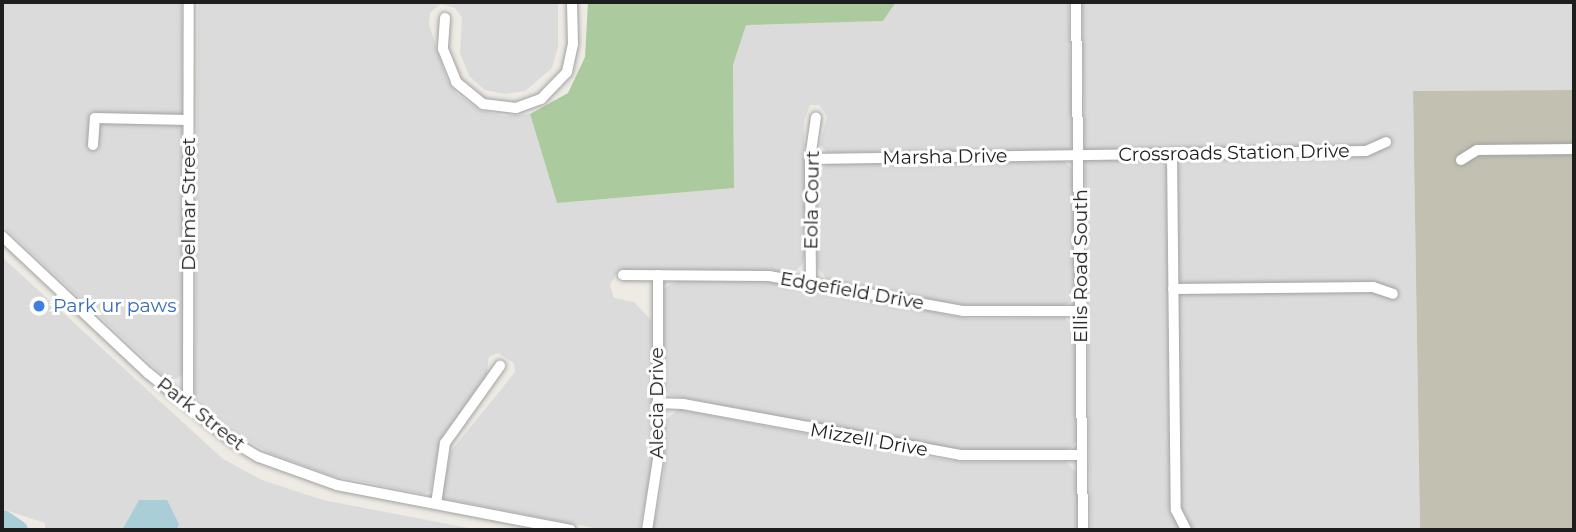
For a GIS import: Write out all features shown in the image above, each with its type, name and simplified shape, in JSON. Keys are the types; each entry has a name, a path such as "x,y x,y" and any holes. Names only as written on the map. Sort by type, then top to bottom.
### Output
{"street":[{"name":"Delmar Street","path":"188,406 189,2"},
{"path":"445,18 443,49 456,82 483,104 516,108 541,99 567,72 573,44 572,2"},
{"name":"Ellis Road South","path":"1076,2 1083,530"},
{"name":"Eola Court","path":"811,283 810,159 816,117"},
{"path":"93,145 95,118 188,120"},
{"name":"Crossroads Station Drive","path":"1080,155 1366,152 1386,142"},
{"path":"1461,160 1477,150 1574,149"},
{"path":"1172,154 1176,510 1186,530"},
{"name":"Marsha Drive","path":"810,159 1080,155"},
{"name":"Park Street","path":"2,236 188,406 232,441 290,471 337,485 571,530"},
{"name":"Edgefield Drive","path":"623,275 769,276 964,312 1081,312"},
{"name":"Alecia Drive","path":"647,530 657,471 658,275"},
{"path":"1173,289 1373,287 1392,294"},
{"path":"436,504 444,443 500,366"},
{"name":"Mizzell Drive","path":"657,403 683,404 960,455 1082,455"}],"shaded area":[{"path":"2,2 182,2 185,352 184,373 176,379 166,378 2,225"},
{"path":"198,2 558,2 558,47 552,68 525,91 505,94 485,90 469,76 460,53 462,18 455,8 441,4 430,13 429,24 447,80 458,95 481,111 504,116 530,114 557,203 734,188 733,65 746,24 883,21 896,2 1068,2 1073,144 1068,150 827,153 820,145 827,116 819,105 810,105 804,121 806,249 803,263 795,272 631,269 618,271 610,285 614,298 634,302 651,320 653,465 639,530 604,530 441,498 451,451 515,372 514,363 498,353 489,357 486,380 440,442 431,490 424,494 330,475 271,454 213,419 199,405 195,395"},
{"path":"1082,2 1574,2 1574,90 1413,91 1420,530 1091,530"},
{"path":"1574,90 1574,530 1420,530 1413,91"},
{"path":"1064,161 1074,171 1075,290 1071,301 1063,306 961,305 827,279 817,267 817,175 827,164"},
{"path":"2,257 223,459 262,480 323,500 479,530 177,530 179,524 139,500 122,530 45,530 45,523 2,509"},
{"path":"679,280 782,281 969,319 1064,317 1076,329 1078,437 1072,447 1063,451 957,451 669,395 664,388 663,289"},
{"path":"679,409 924,457 964,462 1066,461 1078,475 1079,530 653,530 664,473 665,420"}],"green space":[{"path":"588,2 896,2 883,21 746,25 733,65 734,188 557,203 530,114 568,93 585,57"}],"water":[{"path":"139,500 167,500 179,524 177,530 122,530"}],"waterway":[{"path":"2,520 17,530"}],"place":[{"name":"Park ur paws","path":"39,306"}]}
